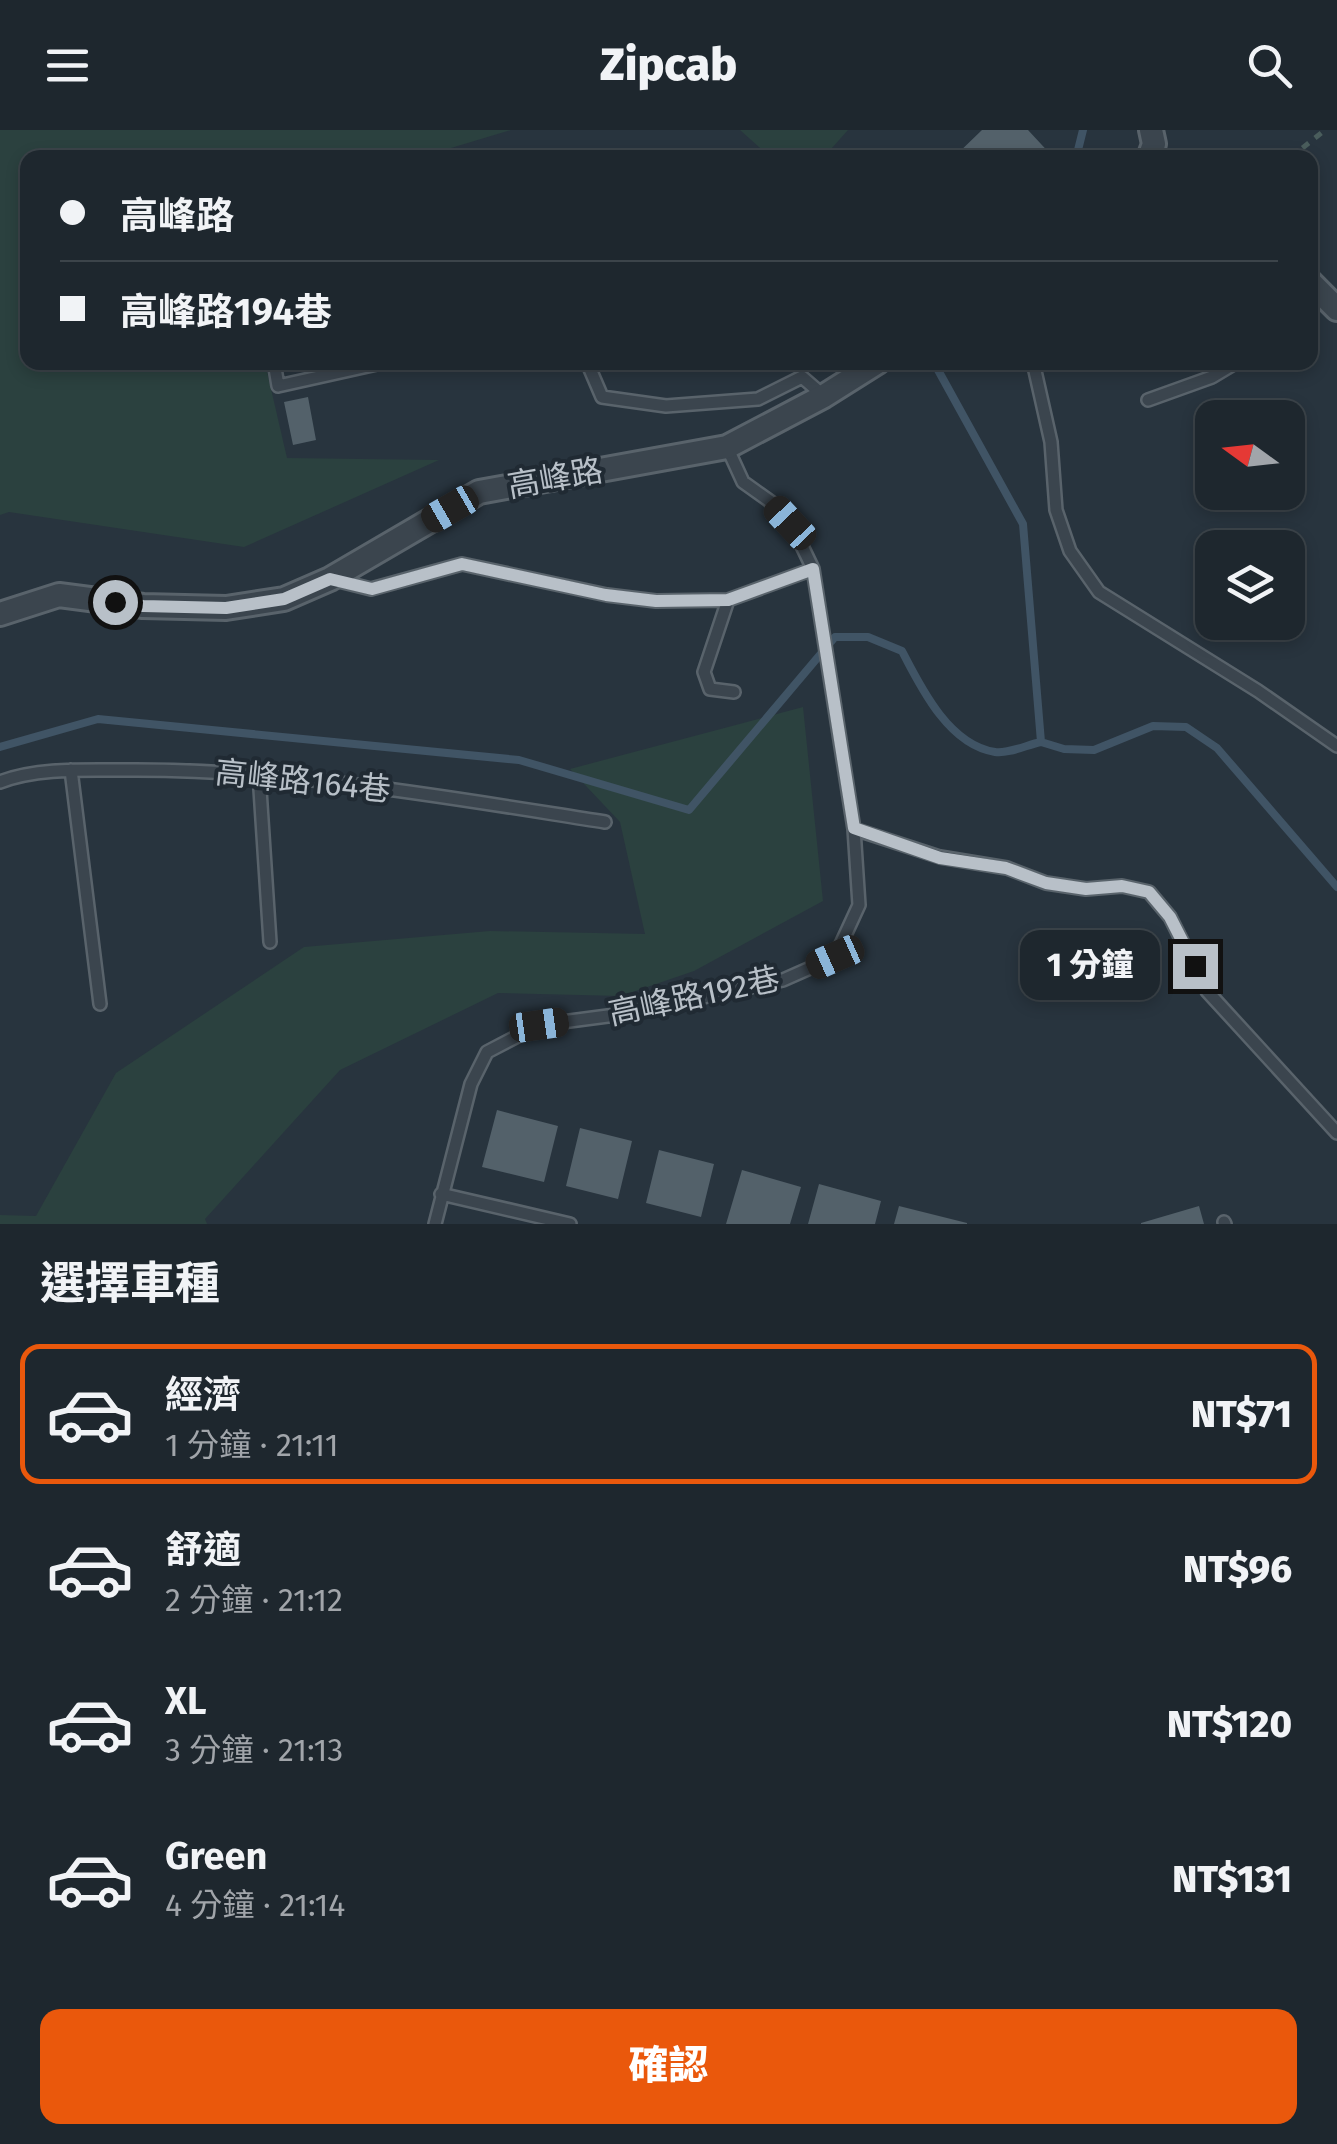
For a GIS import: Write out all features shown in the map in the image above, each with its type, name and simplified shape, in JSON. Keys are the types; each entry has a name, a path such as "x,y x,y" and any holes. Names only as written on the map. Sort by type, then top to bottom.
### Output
{"street":[{"path":"1318,290 1337,310"},
{"name":"高峰路","path":"0,614 59,594 143,606 226,608 284,599 330,579 479,492 727,447 865,370"}],"lane":[{"path":"275,370 278,386 350,370"},
{"path":"590,370 602,397 666,406 758,400 802,377 824,396"},
{"path":"1035,370 1051,442 1056,510 1070,551 1098,592 1258,691 1337,746"},
{"path":"1148,400 1224,370"},
{"name":"高峰路192巷","path":"435,1224 472,1084 487,1052 539,1025 623,1014 783,980 835,957 859,905 854,828 813,569 790,523 771,502 743,482 727,447"},
{"path":"330,579 372,589 462,564 606,595 656,601 728,600 813,569"},
{"path":"728,600 704,672 710,689 734,692"},
{"name":"高峰路164巷","path":"0,782 71,770 169,769 258,774 428,794 605,822"},
{"path":"71,770 100,1004"},
{"path":"258,774 270,942"},
{"path":"854,828 940,858 1006,868 1046,883 1086,889 1122,886 1149,892 1170,917 1207,990 1337,1133"},
{"path":"440,1194 570,1224"}],"path":[{"path":"1300,150 1325,130"}],"green space":[{"path":"0,130 511,130 444,150 20,150 20,370 267,370 287,458 439,460 244,547 9,512 0,515"},
{"path":"740,130 848,130 830,150 762,150"},
{"path":"803,707 823,901 694,971 621,996 498,993 340,1070 205,1219 207,1224 0,1224 0,1215 36,1216 116,1073 304,947 490,931 645,934 620,822 570,769"}],"building":[{"path":"982,130 1028,130 1047,150 961,150"},
{"path":"308,397 316,440 293,445 284,402"},
{"path":"497,1110 558,1126 544,1182 482,1167"},
{"path":"580,1128 632,1141 618,1199 566,1186"},
{"path":"659,1150 714,1164 701,1217 646,1203"},
{"path":"742,1170 801,1187 790,1224 726,1224"},
{"path":"819,1184 881,1201 875,1224 808,1224"},
{"path":"899,1206 967,1223 967,1224 894,1224"},
{"path":"1199,1206 1204,1224 1141,1224 1141,1223"}],"waterway":[{"path":"1078,150 1083,130"},
{"path":"0,747 98,719 519,760 689,810 835,637 868,637 902,651 938,713 950,727 979,747 1000,752 1041,742 1023,524 938,370"},
{"path":"1041,742 1064,749 1094,750 1153,726 1186,727 1217,748 1337,887"}],"route":[{"path":"115,602 226,608 284,599 330,579 372,589 462,564 606,595 656,601 728,600 813,569 854,828 940,858 1006,868 1046,883 1086,889 1122,886 1149,892 1170,917 1195,966"}]}
